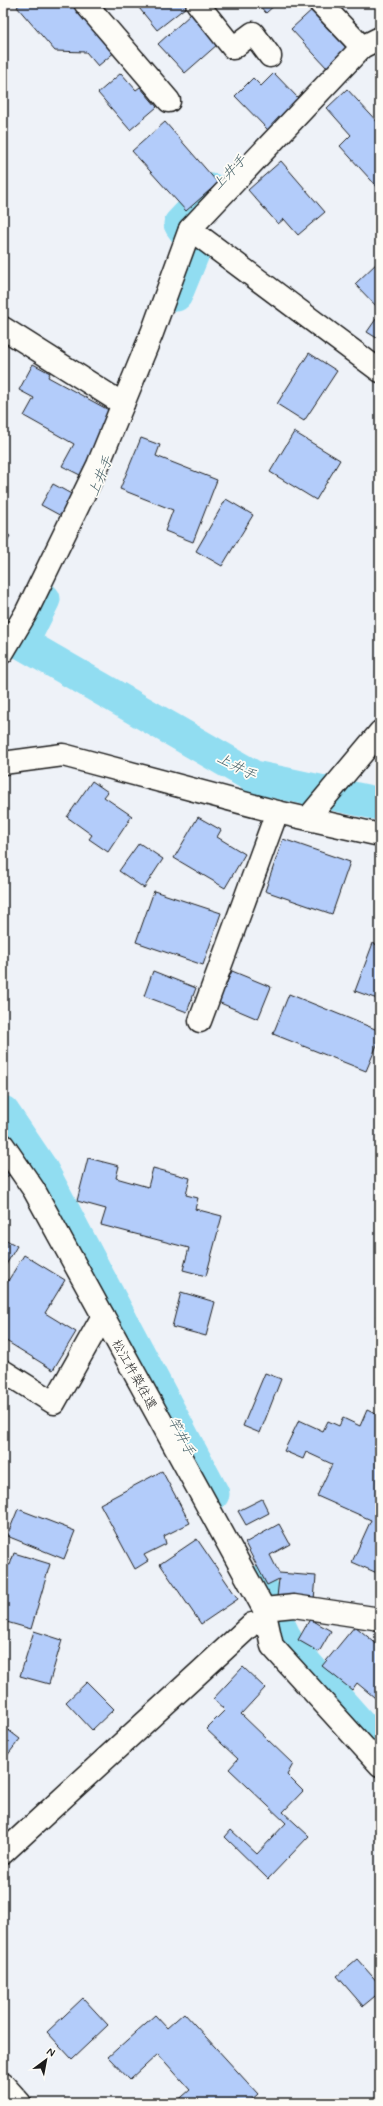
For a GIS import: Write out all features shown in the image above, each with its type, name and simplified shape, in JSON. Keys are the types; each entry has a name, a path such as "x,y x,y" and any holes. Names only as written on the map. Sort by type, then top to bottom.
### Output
{"street":[{"path":"85,3 169,101"},
{"path":"197,3 233,48 253,33 270,56"},
{"path":"3,652 26,613 98,465 152,333 190,229 371,42 320,3"},
{"path":"190,229 380,371"},
{"path":"3,328 123,404"},
{"path":"308,818 380,732"},
{"path":"3,763 63,755 277,812 380,835"},
{"path":"200,1022 277,812"},
{"name":"松江杵築往還","path":"3,1145 34,1190 265,1615 272,1646 380,1765"},
{"path":"3,1371 54,1403 103,1316"},
{"path":"3,1853 252,1624 265,1615 294,1606 380,1618"},
{"path":"3,2084 20,2103"}],"building":[{"path":"22,3 75,3 116,51 98,66 86,52 55,51 17,7"},
{"path":"135,3 189,3 190,4 157,30"},
{"path":"257,3 277,3 266,13"},
{"path":"315,7 350,46 327,68 291,29"},
{"path":"191,14 218,44 185,73 158,44"},
{"path":"121,73 136,90 140,87 157,107 130,130 98,93"},
{"path":"274,73 299,99 268,130 235,96 253,78 261,86"},
{"path":"347,89 380,125 380,190 340,146 351,135 327,108"},
{"path":"165,122 218,183 186,211 132,151"},
{"path":"281,161 325,212 298,235 284,219 278,224 248,190"},
{"path":"380,260 380,310 355,284"},
{"path":"376,319 380,322 380,340 367,332"},
{"path":"309,353 337,371 304,421 277,404"},
{"path":"33,364 50,373 48,377 116,414 82,476 62,466 74,444 24,416 34,398 19,390"},
{"path":"294,432 340,460 316,500 270,472"},
{"path":"141,438 160,445 156,456 217,480 193,542 165,531 173,510 120,489"},
{"path":"53,484 75,496 63,517 41,505"},
{"path":"226,499 253,515 222,566 196,551"},
{"path":"3,531 10,536 3,548"},
{"path":"92,781 108,792 104,797 132,816 108,852 89,839 92,835 67,817"},
{"path":"198,817 221,830 217,837 245,854 225,888 174,858"},
{"path":"283,839 350,862 332,914 265,891"},
{"path":"139,843 163,859 144,888 119,871"},
{"path":"154,891 221,913 203,965 136,942"},
{"path":"373,943 380,946 380,1000 355,991"},
{"path":"153,971 196,988 187,1012 144,996"},
{"path":"232,971 271,987 258,1019 218,1002"},
{"path":"289,994 380,1031 380,1038 366,1071 273,1034"},
{"path":"88,1158 119,1166 116,1178 148,1187 153,1168 190,1178 186,1195 198,1198 195,1209 222,1216 206,1276 183,1270 189,1248 101,1225 106,1209 77,1201"},
{"path":"3,1161 11,1174 3,1179"},
{"path":"3,1238 17,1246 3,1270"},
{"path":"24,1255 65,1280 45,1313 76,1332 53,1370 3,1339 3,1289"},
{"path":"181,1292 215,1302 206,1336 172,1327"},
{"path":"265,1373 281,1379 260,1433 243,1426"},
{"path":"367,1410 380,1416 380,1568 377,1573 352,1562 371,1520 317,1496 332,1464 306,1452 303,1459 284,1451 299,1420 323,1431 328,1421 339,1426 343,1418 360,1426"},
{"path":"162,1471 190,1523 164,1536 166,1544 144,1555 148,1561 135,1569 100,1504"},
{"path":"262,1499 269,1513 246,1525 238,1511"},
{"path":"18,1509 75,1531 64,1559 7,1536"},
{"path":"279,1524 290,1544 270,1555 279,1573 316,1576 314,1600 277,1597 279,1579 267,1585 245,1543"},
{"path":"197,1539 238,1599 201,1624 160,1564"},
{"path":"14,1553 50,1564 31,1629 3,1621 3,1563 10,1565"},
{"path":"310,1619 331,1631 319,1652 298,1640"},
{"path":"355,1626 380,1647 380,1702 357,1683 352,1690 322,1666"},
{"path":"34,1631 62,1640 49,1684 20,1676"},
{"path":"243,1667 265,1688 241,1714 293,1764 287,1775 303,1791 283,1812 309,1836 268,1879 225,1837 231,1830 257,1854 286,1823 229,1769 238,1759 206,1729 225,1710 213,1699"},
{"path":"87,1682 114,1709 92,1730 66,1702"},
{"path":"3,1726 20,1739 3,1761"},
{"path":"357,1959 380,1985 380,1992 363,2006 337,1976"},
{"path":"83,1998 108,2025 72,2059 47,2032"},
{"path":"184,2013 258,2094 248,2103 175,2103 190,2090 158,2054 130,2080 108,2057 155,2015 167,2028"}],"waterway":[{"name":"上井手","path":"176,295 196,246 180,224 212,190"},
{"name":"上井手","path":"44,599 22,643 254,777 380,804"},
{"name":"竿井手","path":"3,1112 41,1168 213,1494"},
{"name":"竿井手","path":"259,1582 288,1644 380,1747"}]}
